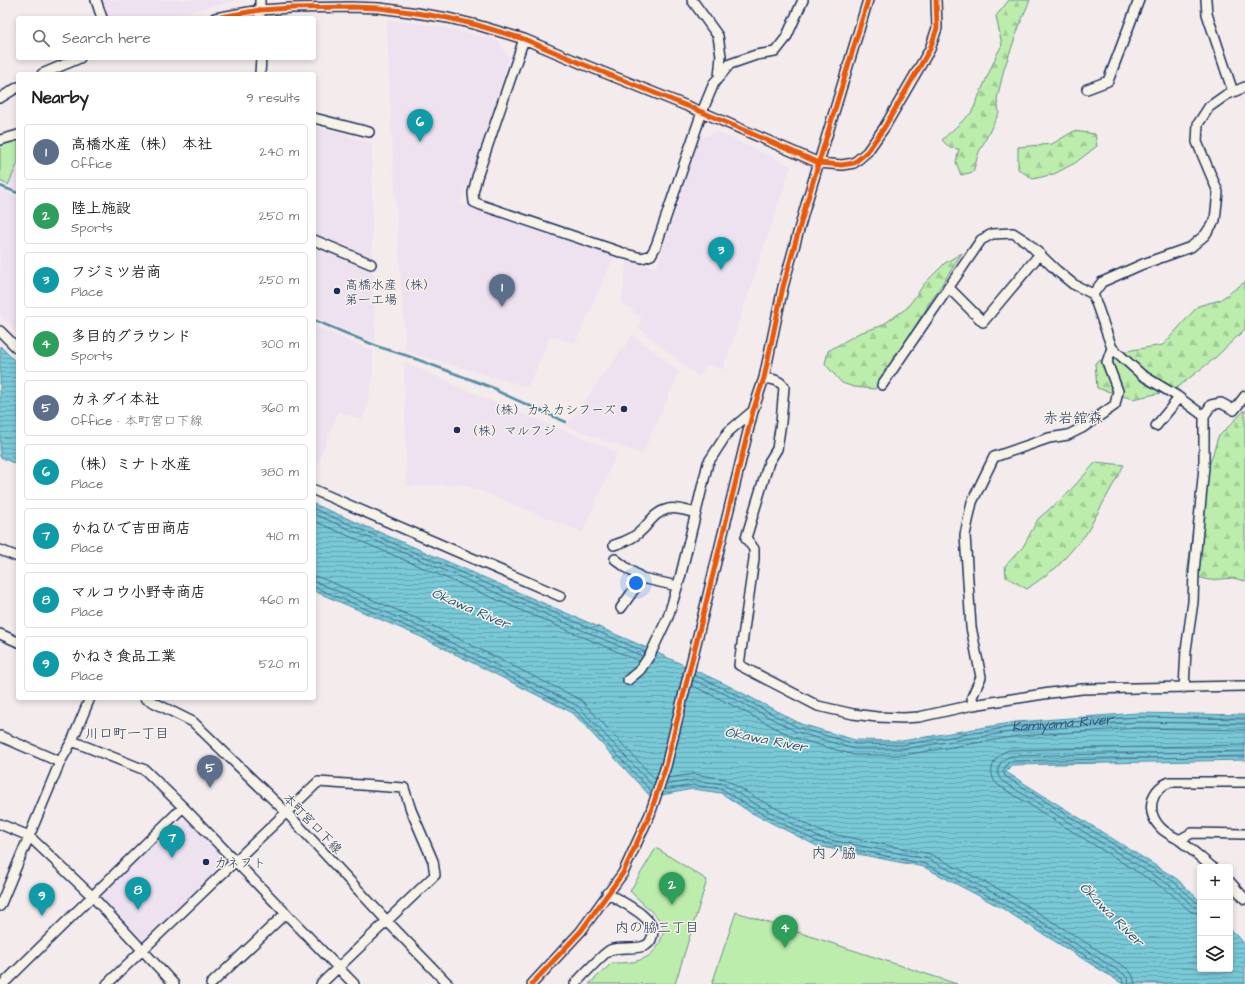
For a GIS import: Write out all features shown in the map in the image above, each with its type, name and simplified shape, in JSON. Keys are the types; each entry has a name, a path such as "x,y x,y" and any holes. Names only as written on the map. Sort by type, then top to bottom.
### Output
{"street":[{"path":"96,0 101,16"},
{"path":"260,0 260,14"},
{"path":"692,0 718,36 721,56 719,77"},
{"path":"524,39 477,177 473,193 474,202 626,254 642,258 651,255 656,246 702,112 714,83 730,64 756,55 775,52 786,38 803,0"},
{"path":"532,984 581,931 607,893 623,873 650,814 666,766 753,411 764,378 782,287 868,0"},
{"path":"238,16 306,7 379,8 448,18 477,25 524,39 702,112 819,163 842,165 854,162 867,152 884,128 930,50 937,28 936,0"},
{"path":"1087,89 1108,81 1139,0"},
{"path":"1206,0 1207,14 1233,92"},
{"path":"47,72 75,60"},
{"path":"260,72 261,60"},
{"path":"1093,294 1102,282 1143,264 1191,247 1205,235 1215,220 1218,192 1198,142 1198,124 1209,107 1226,94 1245,87"},
{"path":"0,98 16,89"},
{"path":"316,119 369,132"},
{"path":"0,140 16,136"},
{"path":"882,385 980,240 992,234 1013,233 1027,242 1073,284 1093,294 1112,348 1142,376 1179,398 1204,416"},
{"path":"316,241 371,264"},
{"path":"948,287 983,322 1040,254"},
{"path":"0,331 16,347"},
{"path":"972,705 972,697 981,676 971,627 966,564 965,535 972,502 994,457 1049,438 1068,435 1115,405 1118,391 1107,362 1112,348"},
{"path":"764,378 777,381 784,387 782,422 777,449 769,462 746,538 754,549 754,559 739,665 818,706 853,714 877,717 919,717 972,705 1050,693 1082,690 1245,686"},
{"path":"1184,688 1186,650 1192,602 1204,467 1204,416 1211,405 1221,403 1234,410 1245,396"},
{"path":"1156,426 1179,398"},
{"path":"628,680 640,670 650,656 668,617 678,586 708,463 728,432 753,411"},
{"path":"316,491 560,596"},
{"path":"614,545 630,539 643,529 652,517 668,509 696,513"},
{"path":"0,550 16,556"},
{"path":"615,559 628,570 642,578 678,586"},
{"path":"621,608 642,578"},
{"path":"0,634 16,641"},
{"path":"0,906 60,762 72,741 89,700"},
{"name":"本町宮口下線","path":"148,700 193,722 286,812 387,921 448,984"},
{"path":"0,736 60,762"},
{"path":"72,741 145,770 236,861 354,984"},
{"path":"107,984 318,782 404,788 411,810 433,861 435,875 321,984"},
{"path":"1208,864 1179,840 1160,828 1151,811 1152,801 1156,792 1162,785 1170,782 1245,782"},
{"path":"3,984 183,807"},
{"path":"0,824 29,836 92,896 174,984"},
{"path":"1179,840 1192,833 1245,834"},
{"path":"1233,885 1245,898"},
{"path":"575,984 610,950 644,946 650,942 652,938 652,926 645,917 607,893"},
{"path":"210,984 286,913"}],"shaded area":[{"path":"102,0 239,0 169,16 107,16"},
{"path":"387,20 417,23 451,29 498,41 509,58 482,143 460,204 614,256 575,343 550,336 528,387 406,351 392,144"},
{"path":"316,127 372,143 372,260 316,238"},
{"path":"718,132 791,166 723,369 707,365 699,377 639,328 641,317 622,302 627,258 657,268 699,139"},
{"path":"16,169 16,188 8,185"},
{"path":"0,189 16,197 16,331 0,314"},
{"path":"316,248 372,272 376,343 316,317"},
{"path":"316,327 373,351 373,376 363,420 338,411 316,469"},
{"path":"633,335 679,372 642,454 566,426"},
{"path":"404,362 486,399 617,452 583,532 463,484 407,486"},
{"path":"180,819 188,820 225,857 224,864 144,941 137,939 102,902 103,892"}],"green space":[{"path":"1009,0 1030,0 1004,69 997,99 999,113 979,152 973,172 961,175 956,162 959,149 950,148 942,140 972,112 1002,45 996,16"},
{"path":"1074,131 1095,134 1097,146 1075,163 1054,174 1033,179 1018,169 1018,147 1052,144"},
{"path":"16,140 16,167 8,185 0,181 0,146"},
{"path":"962,253 875,389 854,387 842,383 825,364 828,351 859,333 881,326 907,308 925,283 945,263"},
{"path":"1245,282 1245,329 1215,358 1174,390 1133,399 1097,388 1095,363 1120,352 1163,345 1198,306 1220,300"},
{"path":"1245,410 1245,581 1233,578 1209,580 1187,574 1196,509 1218,437"},
{"path":"1096,462 1124,465 1086,534 1057,567 1027,589 1006,577 1005,566 1023,547 1038,519 1068,493"},
{"path":"656,848 707,880 675,984 589,984 612,963 630,962 646,958 655,950 661,940 663,923 630,891"},
{"path":"736,912 957,984 712,984"}],"water":[{"path":"0,346 16,362 16,464 0,457"},
{"path":"316,505 638,644 727,685 801,724 855,740 902,741 1016,722 1138,713 1245,715 1245,760 1011,765 1006,772 1177,879 1197,898 1197,972 1233,972 1233,931 1245,945 1245,984 1123,984 1000,907 924,867 817,846 750,812 721,793 693,789 651,797 573,713 419,636 316,592"}],"waterway":[{"path":"0,186 16,192"},
{"path":"316,321 379,347 408,356 496,389 499,392 566,422"}],"cycle path":[{"path":"532,984 581,931 623,873 650,814 666,766 753,411 764,378 783,287 805,208 868,0"},
{"path":"226,16 260,10 352,7 379,8 410,12 448,18 477,25 524,39 702,112 819,163 842,165 854,163 867,152 884,128 930,49 937,28 936,0"}],"place":[{"name":"（株）ミナト水産","path":"420,142"},
{"name":"フジミツ岩商","path":"721,270"},
{"name":"高橋水産（株） 第一工場","path":"337,291"},
{"name":"高橋水産（株） 本社","path":"502,307"},
{"name":"（株）カネカシフーズ","path":"624,409"},
{"name":"（株）マルフジ","path":"457,430"},
{"name":"カネダイ本社","path":"210,788"},
{"name":"かねひで吉田商店","path":"172,858"},
{"name":"カネフト","path":"206,862"},
{"name":"陸上施設","path":"672,905"},
{"name":"マルコウ小野寺商店","path":"138,910"},
{"name":"かねき食品工業","path":"42,916"},
{"name":"多目的グラウンド","path":"785,948"}],"district":[{"name":"赤岩舘森","path":"1073,418"},
{"name":"川口町一丁目","path":"127,733"},
{"name":"内ノ脇","path":"834,853"},
{"name":"内の脇三丁目","path":"657,927"}],"water label":[{"name":"Ōkawa River","path":"471,608"},
{"name":"Kamiyama River","path":"1063,728"},
{"name":"Ōkawa River","path":"766,739"},
{"name":"Ōkawa River","path":"1112,914"}]}
